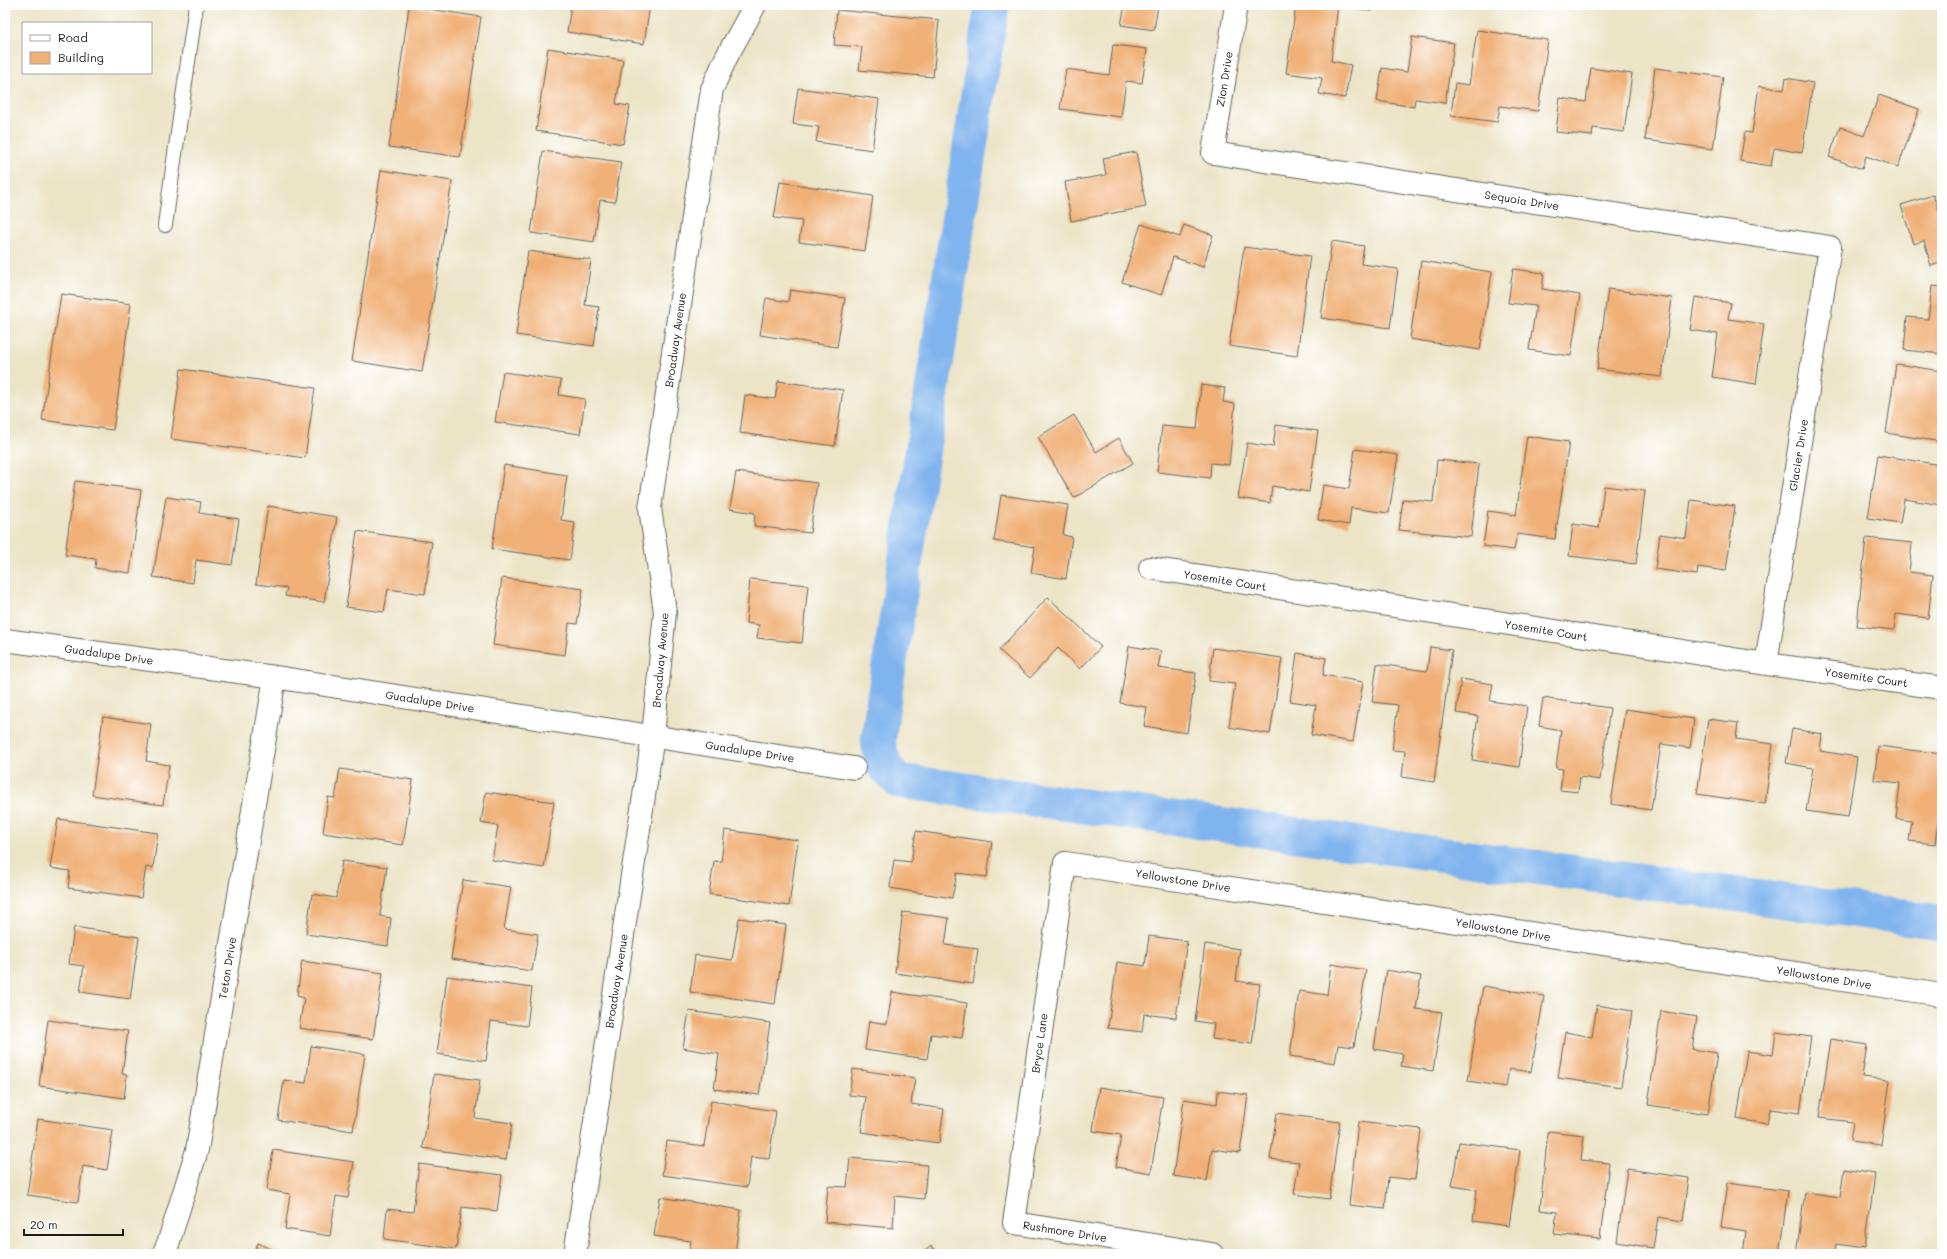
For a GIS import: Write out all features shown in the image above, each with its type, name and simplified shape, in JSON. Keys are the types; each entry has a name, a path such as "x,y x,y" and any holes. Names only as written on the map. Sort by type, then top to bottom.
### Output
{"street":[{"name":"Broadway Avenue","path":"575,1254 653,736 665,612 650,508 712,89 727,56 756,5"},
{"name":"Zion Drive","path":"1213,153 1236,5"},
{"name":"Sequoia Drive","path":"1213,153 1830,247"},
{"name":"Glacier Drive","path":"1766,664 1830,247"},
{"name":"Yosemite Court","path":"1150,568 1766,664 1942,688"},
{"name":"Guadalupe Drive","path":"5,640 275,678 854,768"},
{"name":"Teton Drive","path":"163,1254 168,1244 197,1150 275,678"},
{"name":"Yellowstone Drive","path":"1065,863 1942,995"},
{"name":"Bryce Lane","path":"1014,1223 1065,863"},
{"name":"Rushmore Drive","path":"1014,1223 1212,1254"}],"lane":[{"path":"165,225 196,5"}],"building":[{"path":"571,5 650,5 644,44 567,32"},
{"path":"1125,5 1158,5 1154,30 1121,25"},
{"path":"1296,5 1372,5 1371,11 1338,6 1331,61 1351,65 1345,98 1319,94 1322,78 1286,73"},
{"path":"409,6 481,17 460,157 389,147"},
{"path":"837,10 939,20 933,77 859,70 862,47 834,45"},
{"path":"1477,30 1548,40 1538,111 1500,106 1497,122 1451,116 1455,83 1469,85"},
{"path":"1412,37 1454,43 1445,103 1415,99 1414,107 1377,101 1382,68 1407,72"},
{"path":"1113,45 1147,49 1142,83 1126,81 1121,117 1060,109 1066,69 1109,75"},
{"path":"548,48 623,60 616,104 630,106 623,144 536,131"},
{"path":"1591,68 1632,74 1624,132 1593,128 1592,136 1556,132 1560,98 1586,102"},
{"path":"1655,68 1723,77 1713,149 1645,140"},
{"path":"1786,78 1813,83 1802,153 1774,148 1771,166 1740,161 1745,132 1752,133 1759,86 1784,90"},
{"path":"798,88 879,99 872,150 816,142 819,127 793,124"},
{"path":"1879,95 1919,109 1898,167 1866,156 1862,169 1829,157 1840,127 1864,136"},
{"path":"543,151 621,162 615,202 600,200 594,242 531,233"},
{"path":"1136,152 1146,207 1071,221 1065,182 1106,175 1103,158"},
{"path":"381,170 452,181 422,372 352,361"},
{"path":"780,182 873,196 865,251 799,242 802,221 774,218"},
{"path":"1933,195 1942,219 1942,262 1931,266 1924,241 1913,244 1901,205"},
{"path":"1141,224 1180,237 1184,225 1213,235 1203,267 1173,257 1161,295 1122,282"},
{"path":"1332,241 1364,246 1361,264 1398,269 1390,328 1321,318"},
{"path":"1244,247 1310,256 1297,356 1229,346"},
{"path":"528,251 591,260 585,305 599,307 594,346 516,335"},
{"path":"1421,261 1492,272 1480,350 1410,339"},
{"path":"1513,269 1544,273 1542,289 1580,295 1571,356 1529,350 1536,306 1508,303"},
{"path":"1932,286 1942,287 1942,354 1904,350 1907,317 1928,319"},
{"path":"1608,289 1672,298 1662,377 1597,369"},
{"path":"790,290 845,298 837,347 760,335 766,298 788,302"},
{"path":"61,294 131,304 113,430 42,420"},
{"path":"1695,297 1731,303 1728,319 1764,324 1756,384 1712,377 1718,334 1690,330"},
{"path":"1896,364 1942,371 1942,442 1886,433"},
{"path":"181,369 315,388 305,458 171,439"},
{"path":"503,372 561,380 559,395 585,399 580,434 495,422"},
{"path":"778,381 843,390 835,446 740,433 745,395 775,399"},
{"path":"1201,385 1225,388 1223,402 1235,404 1229,465 1211,463 1210,478 1157,472 1162,426 1197,429"},
{"path":"1074,415 1096,452 1119,438 1133,463 1074,498 1038,437"},
{"path":"1276,425 1318,431 1309,492 1272,486 1270,503 1238,498 1247,443 1273,447"},
{"path":"1527,436 1569,442 1555,539 1517,534 1514,550 1483,546 1488,511 1516,515"},
{"path":"1355,449 1398,455 1389,513 1351,508 1349,525 1318,520 1323,485 1349,489"},
{"path":"1878,455 1942,465 1942,505 1904,499 1900,523 1868,518"},
{"path":"1437,460 1479,464 1471,537 1399,530 1403,499 1433,502"},
{"path":"504,465 567,475 561,520 575,522 570,560 492,549"},
{"path":"736,472 817,483 810,533 754,526 755,513 730,509"},
{"path":"75,481 141,490 130,573 95,568 96,559 65,555"},
{"path":"1604,486 1645,491 1636,564 1569,556 1573,524 1599,528"},
{"path":"1001,495 1068,505 1063,535 1072,537 1066,579 1031,573 1035,547 994,541"},
{"path":"166,497 201,502 199,513 239,519 232,565 196,560 193,583 153,577"},
{"path":"1691,500 1735,506 1726,571 1698,567 1697,575 1655,569 1660,534 1686,538"},
{"path":"268,506 337,517 324,602 285,596 287,588 256,584"},
{"path":"357,531 432,542 425,594 388,589 384,612 346,607"},
{"path":"1866,538 1912,543 1909,572 1933,575 1928,618 1896,614 1894,630 1857,626"},
{"path":"502,578 583,589 577,624 569,623 565,655 493,645"},
{"path":"750,579 808,585 802,643 757,638 759,625 746,623"},
{"path":"1048,597 1101,647 1080,669 1058,648 1030,678 999,650"},
{"path":"1129,646 1161,651 1158,668 1196,673 1187,733 1144,726 1147,707 1120,703"},
{"path":"1430,647 1452,650 1434,782 1402,777 1405,751 1392,750 1398,705 1372,702 1377,664 1427,671"},
{"path":"1213,648 1282,658 1270,734 1229,727 1235,684 1209,681"},
{"path":"1297,653 1326,658 1323,675 1363,682 1353,742 1311,735 1316,705 1290,701"},
{"path":"1461,679 1493,684 1490,701 1527,706 1519,767 1472,760 1478,716 1456,713"},
{"path":"1543,698 1610,708 1600,780 1580,777 1578,792 1560,790 1563,769 1556,768 1561,730 1539,726"},
{"path":"1625,709 1694,719 1690,748 1661,744 1651,810 1611,804"},
{"path":"103,717 151,724 146,761 169,765 163,805 92,795"},
{"path":"1708,719 1738,723 1736,739 1773,744 1765,804 1697,794"},
{"path":"1792,729 1822,734 1820,751 1857,757 1848,817 1806,811 1813,768 1786,763"},
{"path":"1878,746 1942,754 1942,792 1935,844 1909,841 1912,821 1896,819 1900,783 1874,780"},
{"path":"340,769 413,780 403,845 323,833 328,797 335,798"},
{"path":"486,792 554,802 544,868 492,860 498,826 481,823"},
{"path":"58,819 158,833 153,868 146,867 141,898 68,888 70,871 50,868"},
{"path":"725,830 798,840 789,906 709,894 714,861 721,862"},
{"path":"916,831 992,842 987,877 957,873 952,898 890,888 894,860 911,862"},
{"path":"342,861 387,867 380,916 391,918 388,946 306,934 312,894 336,898"},
{"path":"463,880 511,887 504,929 538,934 532,971 451,959"},
{"path":"903,912 949,918 945,945 978,949 973,984 895,973"},
{"path":"739,918 786,925 775,1004 690,992 695,955 732,960"},
{"path":"74,927 139,937 130,999 80,992 84,966 69,964"},
{"path":"1149,936 1187,941 1176,1018 1144,1014 1142,1032 1108,1028 1117,962 1145,966"},
{"path":"1205,944 1240,949 1236,981 1260,984 1252,1044 1212,1039 1214,1024 1195,1021"},
{"path":"302,961 383,973 373,1039 299,1028 304,998 297,996"},
{"path":"1331,964 1366,970 1354,1047 1338,1045 1335,1063 1290,1056 1299,991 1327,995"},
{"path":"1386,970 1421,976 1416,1009 1442,1012 1433,1071 1401,1066 1403,1054 1374,1049"},
{"path":"447,976 532,988 527,1026 491,1021 486,1061 437,1054"},
{"path":"1483,986 1544,996 1531,1072 1509,1069 1506,1087 1468,1081"},
{"path":"892,992 967,1003 962,1038 931,1034 927,1059 865,1050 869,1021 887,1024"},
{"path":"1597,1005 1632,1011 1621,1087 1558,1078 1565,1032 1592,1037"},
{"path":"689,1011 770,1023 759,1095 714,1089 719,1054 683,1048"},
{"path":"1661,1011 1697,1017 1692,1049 1717,1053 1708,1114 1648,1105"},
{"path":"48,1020 128,1031 122,1074 127,1075 124,1098 39,1086"},
{"path":"1776,1032 1811,1037 1800,1113 1770,1109 1767,1124 1737,1119 1747,1051 1773,1055"},
{"path":"1831,1039 1867,1045 1862,1077 1890,1080 1881,1145 1850,1141 1853,1122 1819,1118"},
{"path":"311,1046 365,1054 353,1131 278,1120 284,1080 306,1083"},
{"path":"853,1069 915,1078 911,1104 944,1109 939,1143 861,1132 866,1097 849,1095"},
{"path":"434,1074 480,1080 475,1118 512,1123 506,1160 423,1148"},
{"path":"1099,1087 1163,1097 1151,1173 1116,1167 1121,1135 1093,1131"},
{"path":"1218,1091 1248,1095 1240,1153 1212,1149 1207,1181 1173,1176 1184,1099 1217,1104"},
{"path":"711,1101 776,1111 769,1159 751,1157 747,1187 662,1175 667,1141 704,1146"},
{"path":"1277,1113 1340,1122 1329,1199 1294,1194 1299,1162 1270,1159"},
{"path":"38,1119 113,1130 107,1170 83,1166 78,1202 27,1195"},
{"path":"1358,1122 1421,1129 1415,1180 1388,1177 1385,1209 1349,1205"},
{"path":"1548,1131 1584,1135 1581,1160 1609,1163 1600,1239 1554,1234 1557,1212 1540,1210"},
{"path":"1459,1142 1520,1150 1509,1226 1473,1221 1477,1190 1452,1186"},
{"path":"273,1150 354,1162 348,1198 336,1196 330,1236 285,1229 290,1194 267,1190"},
{"path":"850,1158 927,1165 924,1199 895,1196 893,1228 825,1222 828,1186 847,1187"},
{"path":"419,1164 502,1175 497,1211 462,1207 456,1249 384,1239 387,1209 413,1212"},
{"path":"1627,1169 1689,1178 1683,1221 1658,1217 1653,1248 1617,1242"},
{"path":"1844,1169 1875,1174 1865,1248 1836,1244 1835,1254 1796,1254 1805,1192 1840,1197"},
{"path":"1727,1183 1788,1191 1779,1254 1743,1254 1746,1231 1721,1227"},
{"path":"660,1197 741,1210 735,1254 689,1254 691,1241 654,1236"},
{"path":"258,1243 281,1254 253,1254"},
{"path":"931,1246 938,1254 921,1254"}],"waterway":[{"path":"992,5 878,743 885,767 899,781 1940,922"}]}
